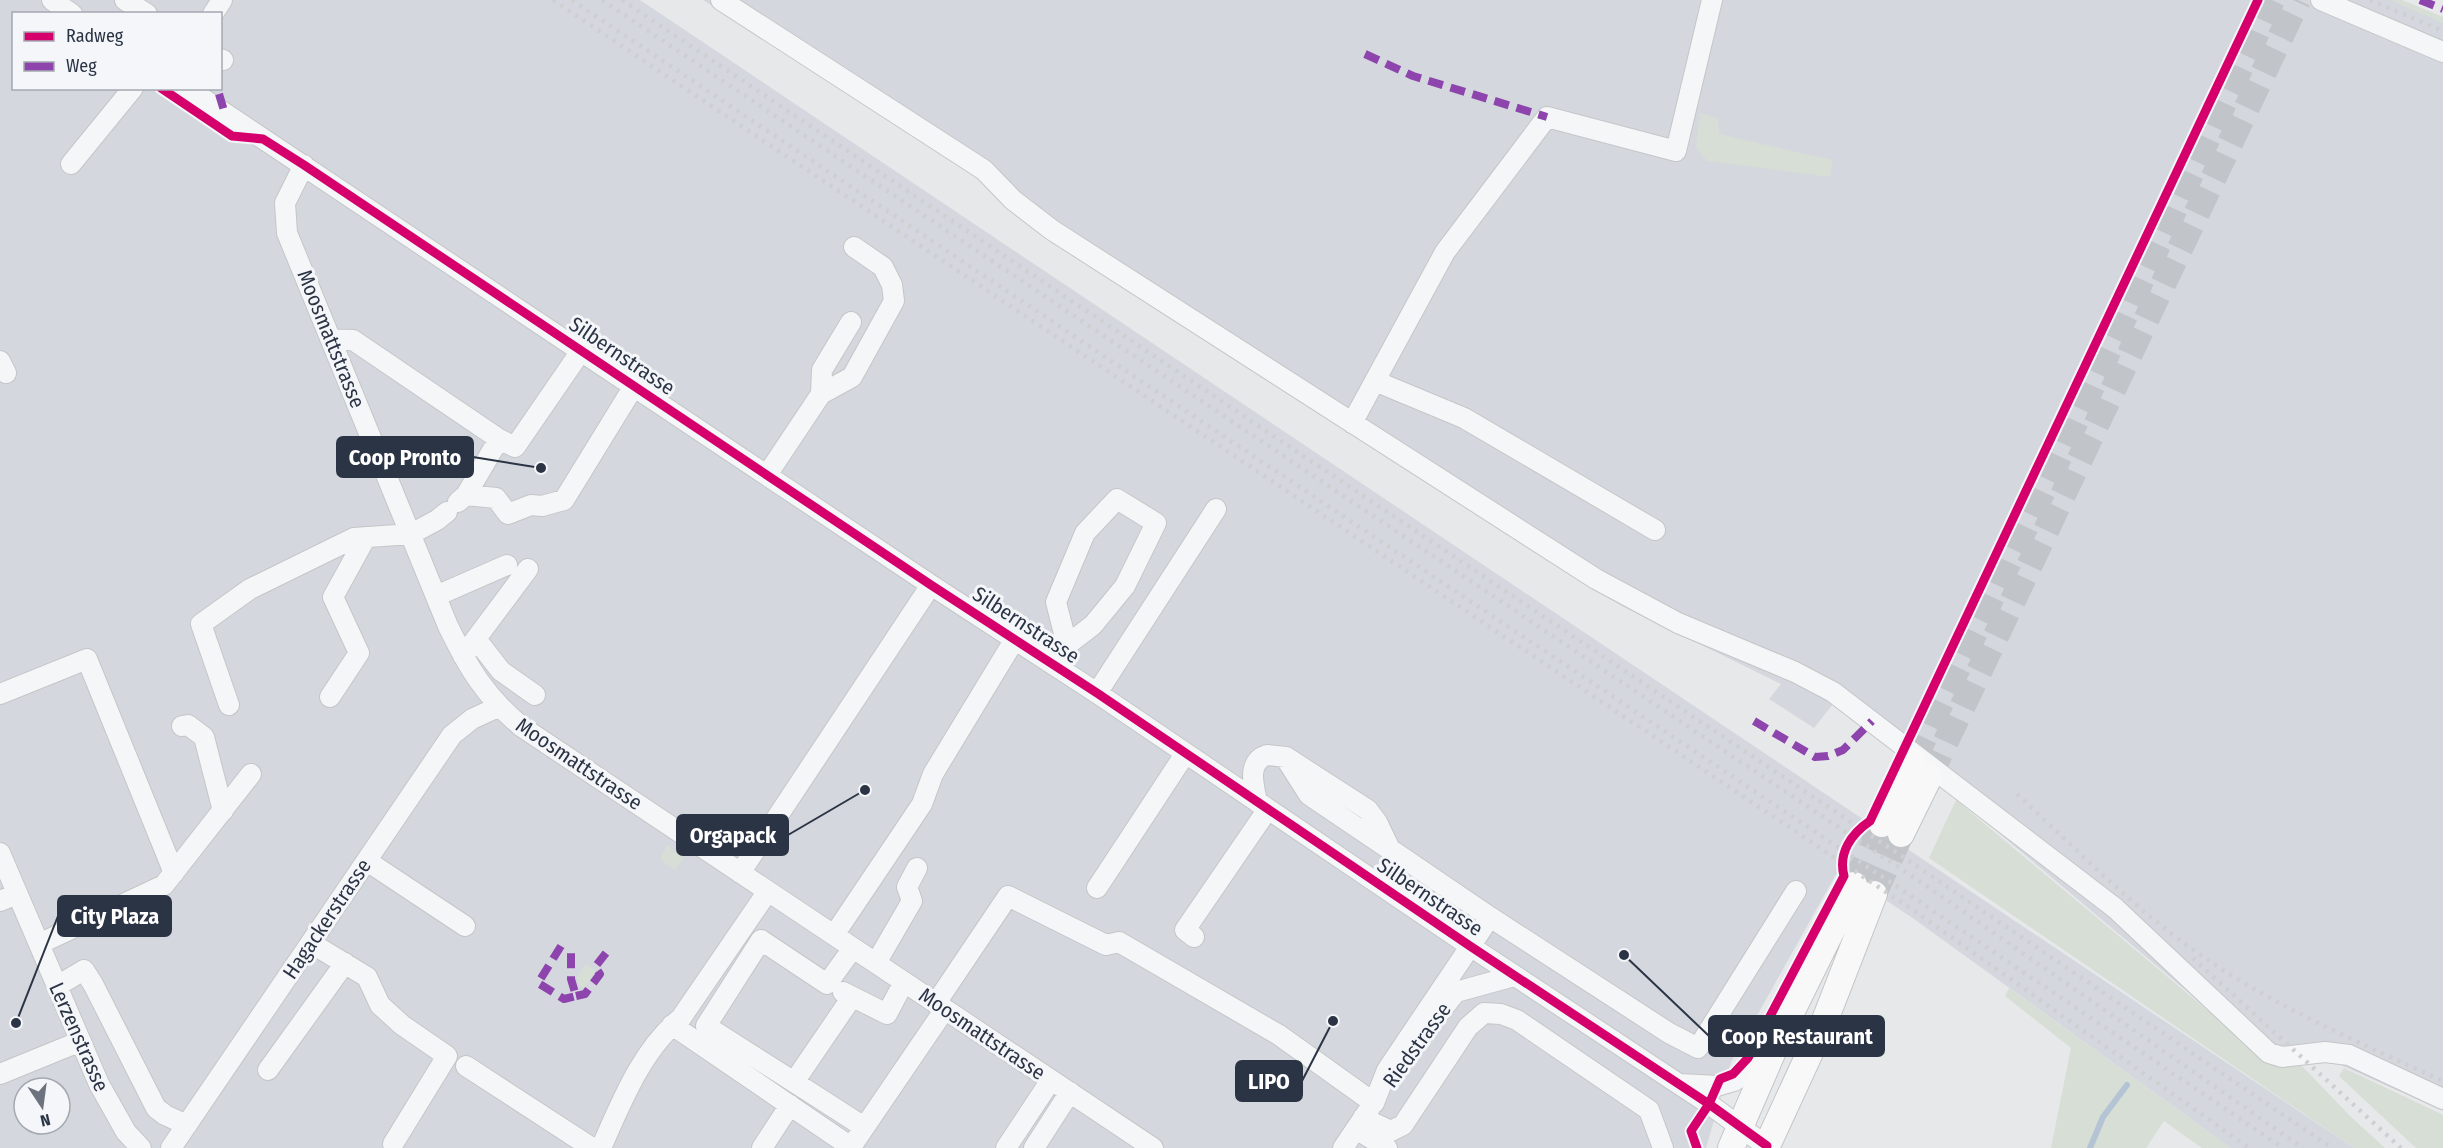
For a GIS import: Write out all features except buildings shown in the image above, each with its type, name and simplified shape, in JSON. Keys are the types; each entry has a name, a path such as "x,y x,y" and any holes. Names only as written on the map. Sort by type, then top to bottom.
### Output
{"main road":[{"path":"1891,829 1921,769"},
{"path":"1736,1138 1780,1035 1864,890 1825,1020 1768,1147"}],"street":[{"path":"52,0 69,12"},
{"path":"721,0 974,164 1013,200 1052,230 1596,579 1678,623 1795,672 1833,692 2115,908 2269,1053 2282,1057 2325,1052 2349,1055 2443,1099"},
{"path":"1352,423 1445,252 1547,117 1676,151 1713,0"},
{"path":"2324,1 2443,52"},
{"path":"126,4 143,12"},
{"path":"71,165 131,90"},
{"name":"Silbernstrasse","path":"190,90 931,585 1097,693 1470,946 1709,1104 1736,1138 1768,1147"},
{"name":"Moosmattstrasse","path":"304,165 285,203 287,233 436,596 470,670 498,707 522,727 1153,1148"},
{"path":"767,475 821,394 852,377 894,301 892,285 883,267 854,247"},
{"path":"821,394 822,369 851,322"},
{"path":"331,339 353,340 514,447 581,351"},
{"path":"1375,381 1464,418 1655,530"},
{"path":"457,503 496,498 508,514 531,505 542,506 564,500 634,386"},
{"path":"229,705 201,624 250,589 354,538 411,534 437,520 457,503 499,439"},
{"path":"1055,665 1067,645 1093,625 1125,586 1156,523 1117,499 1085,533 1056,602 1067,645"},
{"path":"1097,693 1216,509"},
{"path":"330,698 359,653 333,597 366,537"},
{"path":"436,596 507,565"},
{"path":"463,656 528,569"},
{"path":"740,873 931,585"},
{"path":"476,639 501,671 535,695"},
{"path":"834,935 922,804 933,774 1015,639"},
{"path":"0,694 87,659 174,873"},
{"name":"Hagackerstrasse","path":"171,1148 452,735 472,718 498,707"},
{"path":"182,726 188,725 204,737 223,811"},
{"path":"1097,888 1185,754"},
{"path":"1194,937 1185,930 1263,806 1253,773 1256,763 1267,754 1286,757 1368,810 1377,822 1390,849 1669,1033 1698,1048 1796,891"},
{"path":"39,944 164,885 251,774"},
{"name":"Lerzenstrasse","path":"0,853 8,897 39,944 99,1084 126,1132 141,1148"},
{"path":"370,856 410,877"},
{"path":"370,856 465,926"},
{"path":"876,963 912,901 907,887 918,868"},
{"path":"466,1066 604,1146 632,1082 666,1030 681,1018 768,891"},
{"path":"672,1025 851,1147 1008,896 1106,945 1119,942 1279,1035 1355,1132 1388,1148"},
{"path":"1355,1132 1387,1071 1491,917"},
{"path":"864,1127 706,1026 761,940 827,984 887,1014 904,982"},
{"path":"311,943 367,977 380,1005 402,1025 447,1056 393,1144"},
{"path":"827,984 854,948"},
{"path":"268,1070 345,963"},
{"path":"57,986 84,970 156,1108 165,1115 187,1125"},
{"name":"Riedstrasse","path":"1355,1132 1397,1077 1444,1005 1456,992 1514,975"},
{"path":"794,1082 852,997"},
{"path":"1355,1132 1391,1131 1403,1125 1468,1027 1484,1013 1501,1014 1517,1020 1650,1110 1663,1148"},
{"path":"1678,1083 1717,1086 1734,1081 1748,1072 1760,1052 1780,1035"},
{"path":"0,1074 81,1041"},
{"path":"1006,1148 1051,1080"},
{"path":"1034,1148 1070,1092"},
{"path":"762,1148 790,1105"}],"shaded area":[{"path":"0,0 640,0 2354,1148 2231,1148 1914,919 1839,869 1731,1062 1706,1148 0,1148"},
{"path":"703,0 2398,0 2443,19 2443,1111 2330,1060 2272,1063 1954,795 1833,704 1814,728 1769,699 1781,684 1622,606 1017,211 964,167"},
{"path":"2390,0 2402,0 2443,17 2443,23"},
{"path":"1700,113 1718,118 1719,134 1833,160 1830,177 1707,161 1696,148"},
{"path":"1956,800 2273,1065 2302,1066 2351,1117 2385,1148 2354,1148 1929,858"},
{"path":"667,845 684,858 675,870 662,861"},
{"path":"586,964 596,972 584,988 579,985 577,977"},
{"path":"2009,988 2231,1148 2202,1148 2164,1121 2146,1148 2051,1148 2071,1048 2005,996"},
{"path":"2344,1068 2443,1115 2443,1148 2416,1148 2339,1076"}],"waterway":[{"path":"2090,1148 2103,1117 2127,1085"}],"tunnel":[{"path":"1913,761 2052,472 2272,0"},
{"path":"1929,777 2298,0"},
{"path":"1854,885 1882,824"},
{"path":"1874,894 1901,834"}],"railway":[{"path":"553,0 1913,910 2249,1148"},
{"path":"572,0 1917,900 2283,1148"},
{"path":"602,0 1925,885 2303,1148"},
{"path":"622,0 1930,875 2332,1148"},
{"path":"2370,0 2443,31"},
{"path":"2017,794 2132,901 2203,957 2303,1015 2443,1081"},
{"path":"2193,958 2401,1148"}],"marked path":[{"path":"2420,0 2443,9"},
{"path":"1365,54 1413,76 1547,117"},
{"path":"219,94 225,114"},
{"path":"1754,721 1815,757 1828,756 1843,750 1872,721"},
{"path":"561,946 538,983 564,999 576,996 571,979 571,952"},
{"path":"576,996 585,994 600,974 595,967 606,953"}],"cycle path":[{"path":"1697,1148 1691,1131 1709,1104 1720,1079 1733,1074 1748,1058 1844,876 1843,860 1848,845 1857,832 1870,821 2258,0"},
{"path":"164,90 232,136 263,139 304,165 931,585 1097,693 1470,946 1709,1104 1767,1146"}],"place":[{"name":"Coop Pronto","path":"541,468"},
{"name":"Orgapack","path":"865,790"},
{"name":"Coop Restaurant","path":"1624,955"},
{"name":"LIPO","path":"1333,1021"},
{"name":"City Plaza","path":"16,1023"}]}
